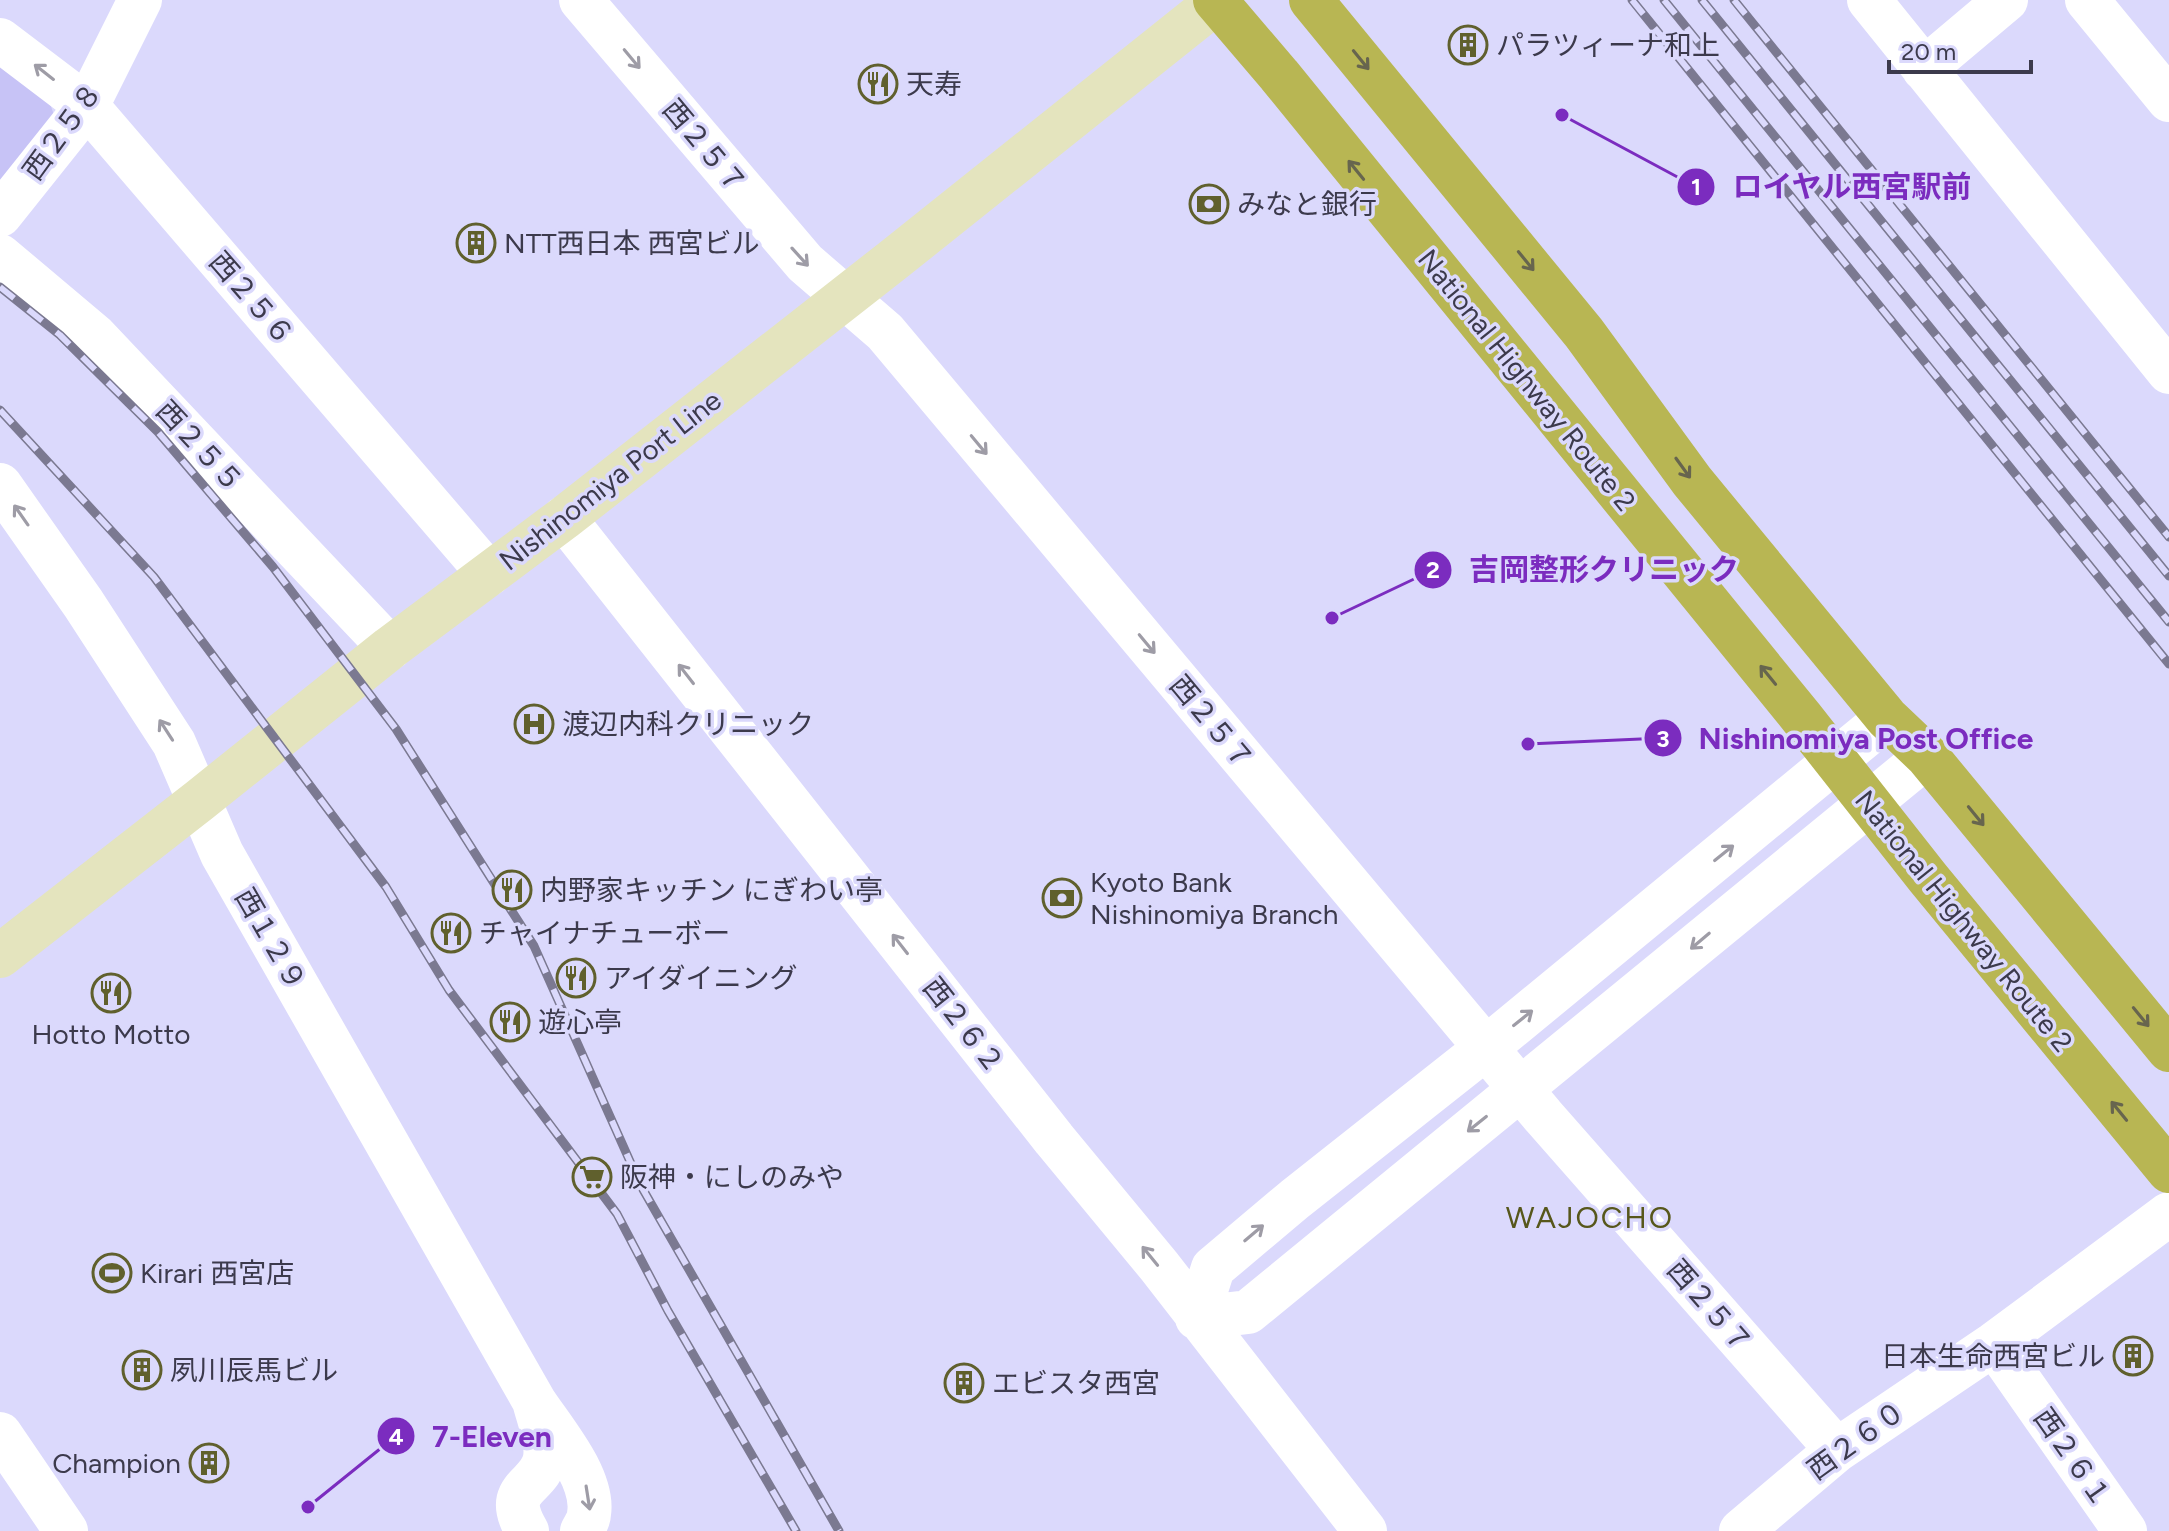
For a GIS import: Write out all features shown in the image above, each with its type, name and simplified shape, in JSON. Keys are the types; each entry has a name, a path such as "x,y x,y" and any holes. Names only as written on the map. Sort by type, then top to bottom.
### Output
{"highway":[{"path":"1311,0 1584,333 1692,481 1887,718 1927,756 2169,1050"},
{"name":"National Highway Route 2","path":"1217,1 2169,1171"}],"main road":[{"name":"Nishinomiya Port Line","path":"0,956 390,648 564,518 1217,1"}],"street":[{"name":"西２５８","path":"0,215 87,106 140,0"},
{"name":"西２５７","path":"581,0 805,263 885,332 1520,1088 1837,1450"},
{"path":"1869,0 2169,372"},
{"path":"1924,69 2006,0"},
{"path":"2087,0 2169,100"},
{"name":"西２５６","path":"0,40 87,106 489,574"},
{"name":"西２５５","path":"0,256 95,336 390,648"},
{"name":"西１２９","path":"0,485 83,603 174,743 222,854 534,1401 585,1481 590,1503 589,1518 582,1531"},
{"name":"西２６２","path":"564,518 1045,1127 1159,1266 1365,1531"},
{"path":"1887,718 1213,1268 1197,1318 1248,1312 1927,756"},
{"name":"西２６０","path":"1741,1531 1837,1450 1994,1344 2169,1214"},
{"name":"西２６１","path":"1994,1344 2125,1531"},
{"name":"西１２９","path":"527,1531 519,1518 518,1502 523,1488 537,1475 546,1459 534,1401"},
{"path":"0,1434 66,1531"}],"shaded area":[{"path":"0,62 47,95 54,115 0,185"}],"railway":[{"path":"1632,0 2169,664"},
{"path":"1664,0 2169,622"},
{"path":"1702,0 2169,576"},
{"path":"1734,0 2169,537"},
{"path":"0,287 60,335 158,432 273,567 396,729 534,946 641,1186 839,1531"},
{"path":"0,410 154,577 386,887 449,990 617,1214 668,1311 796,1531"}],"place":[{"name":"パラツィーナ和上","path":"1468,45"},
{"name":"天寿","path":"878,84"},
{"name":"ロイヤル西宮駅前","path":"1562,115"},
{"name":"みなと銀行","path":"1209,204"},
{"name":"NTT西日本 西宮ビル","path":"476,243"},
{"name":"吉岡整形クリニック","path":"1332,618"},
{"name":"渡辺内科クリニック","path":"534,724"},
{"name":"Nishinomiya Post Office","path":"1528,744"},
{"name":"内野家キッチン にぎわい亭","path":"512,890"},
{"name":"Kyoto Bank Nishinomiya Branch","path":"1062,898"},
{"name":"チャイナチューボー","path":"451,933"},
{"name":"アイダイニング","path":"576,978"},
{"name":"Hotto Motto","path":"111,993"},
{"name":"遊心亭","path":"510,1022"},
{"name":"阪神・にしのみや","path":"592,1177"},
{"name":"Kirari 西宮店","path":"112,1273"},
{"name":"日本生命西宮ビル","path":"2133,1356"},
{"name":"夙川辰馬ビル","path":"142,1370"},
{"name":"エビスタ西宮","path":"964,1383"},
{"name":"Champion","path":"209,1463"},
{"name":"7-Eleven","path":"308,1507"}],"district":[{"name":"WAJOCHO","path":"1590,1218"}]}
